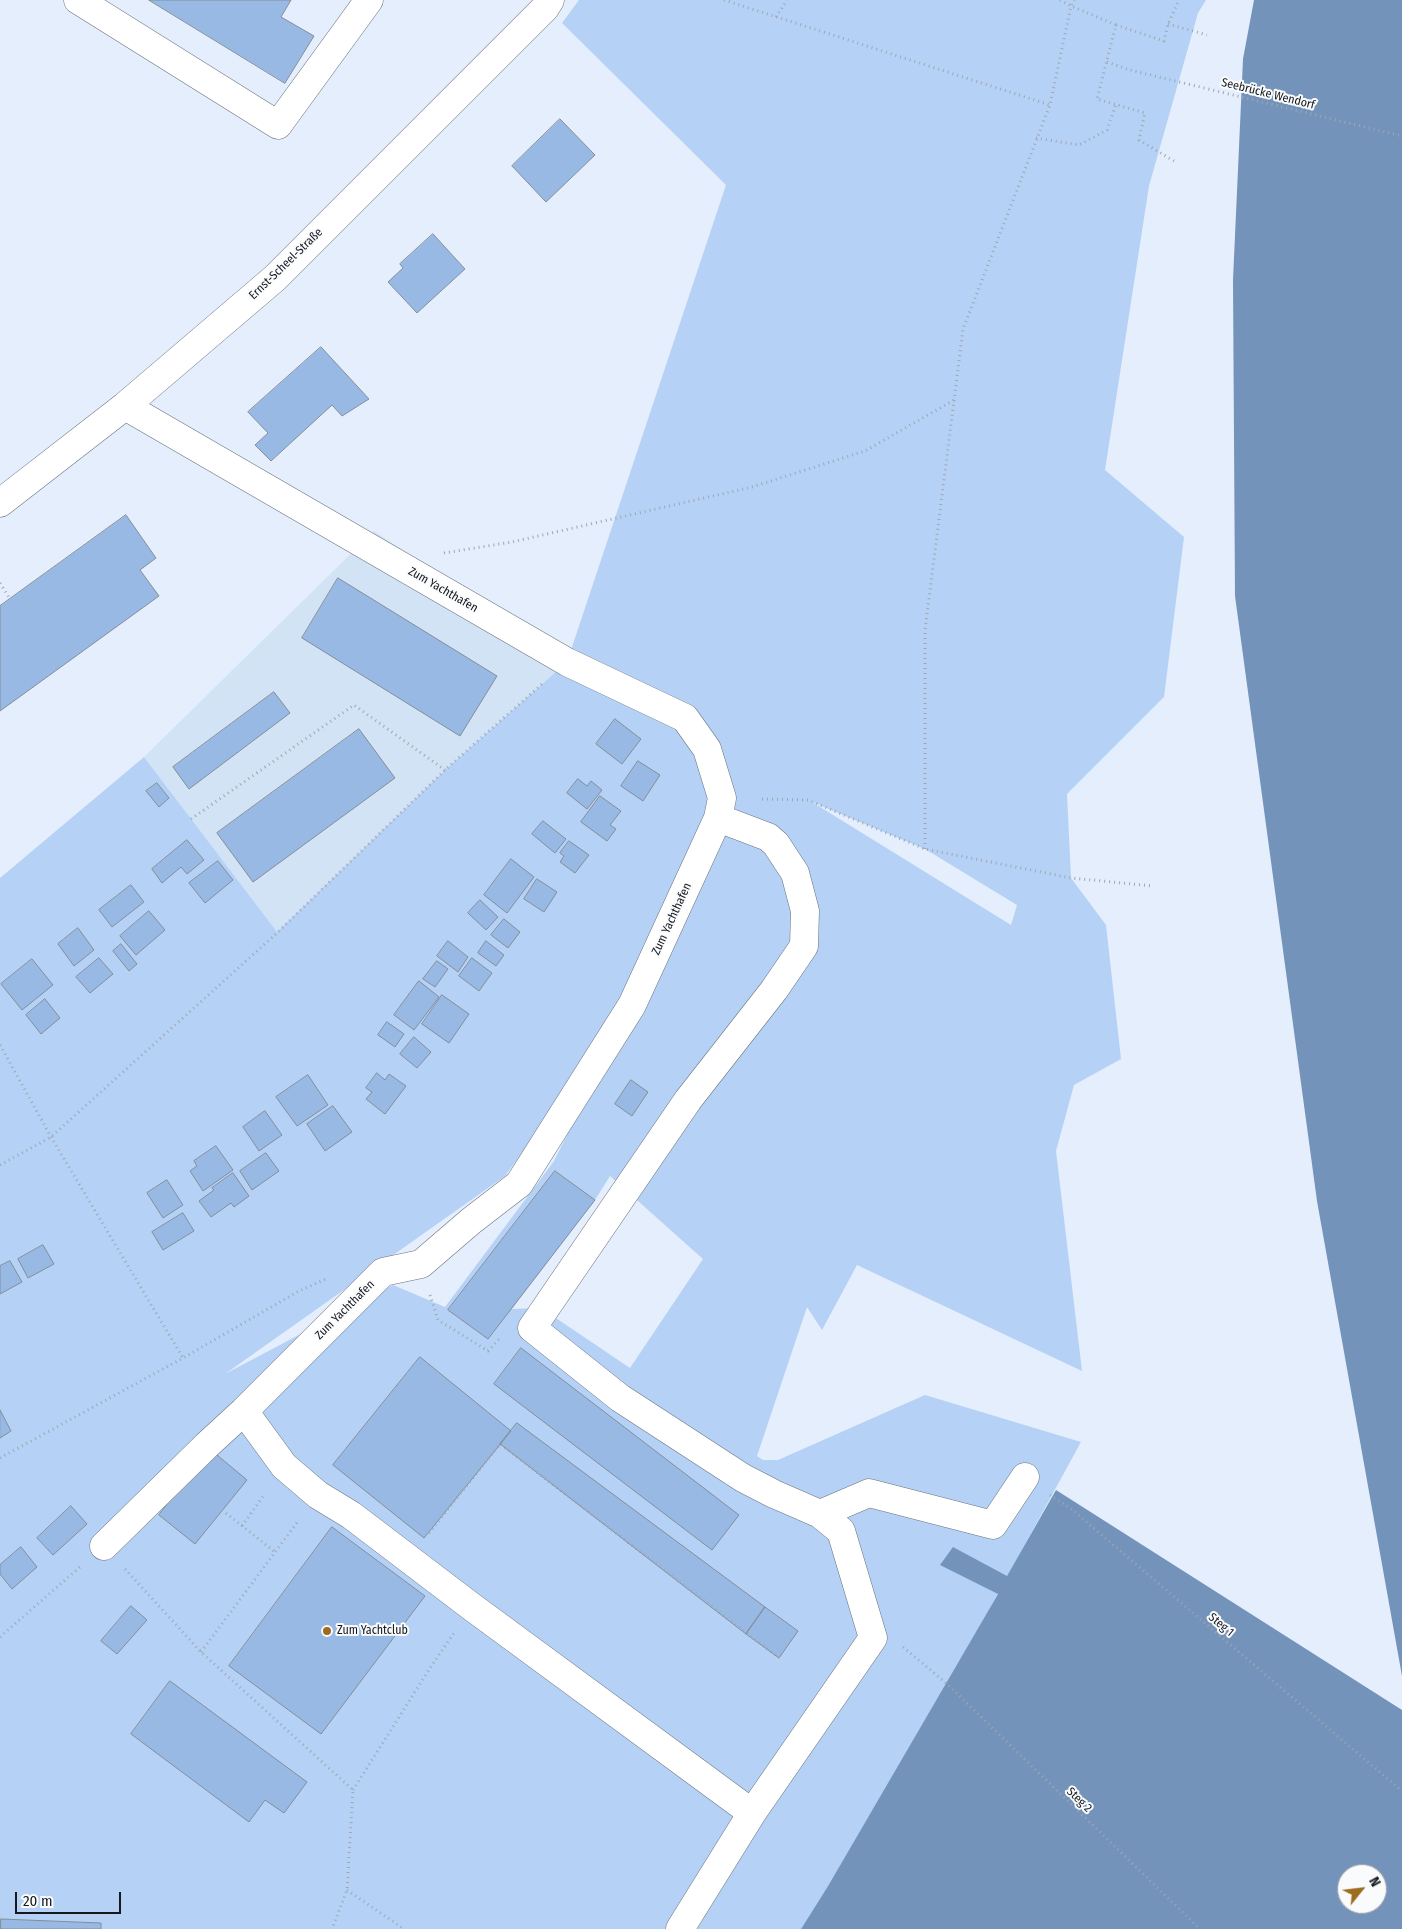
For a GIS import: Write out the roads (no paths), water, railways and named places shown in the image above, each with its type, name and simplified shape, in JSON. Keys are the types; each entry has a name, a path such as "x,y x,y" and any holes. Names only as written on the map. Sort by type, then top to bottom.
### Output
{"street":[{"path":"78,0 278,125 369,0"},
{"name":"Ernst-Scheel-Straße","path":"0,503 125,406 274,278 545,8 550,0"},
{"name":"Zum Yachthafen","path":"104,1546 384,1272 421,1264 470,1221 519,1184 632,1005 720,808 706,749 685,718 567,662 125,406"},
{"path":"680,1929 752,1813 873,1638 841,1531 820,1514 743,1478 620,1398 532,1328 688,1100 774,990 804,946 804,911 795,873 776,844 768,837 720,808"},
{"path":"244,1411 284,1466 318,1495 351,1515 472,1607 752,1813"},
{"path":"820,1514 870,1494 993,1525 1025,1477"}],"place":[{"name":"Zum Yachtclub","path":"327,1631"}]}
